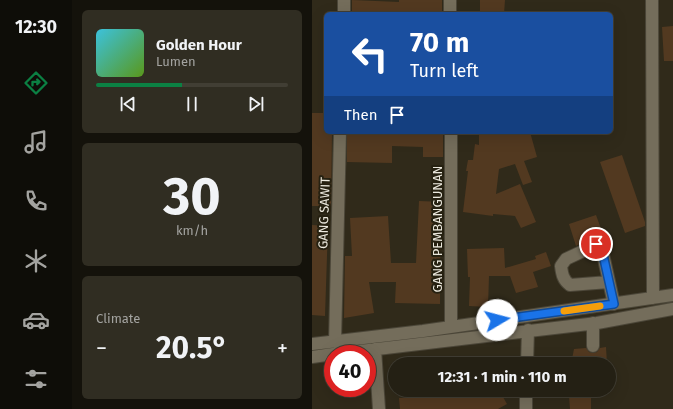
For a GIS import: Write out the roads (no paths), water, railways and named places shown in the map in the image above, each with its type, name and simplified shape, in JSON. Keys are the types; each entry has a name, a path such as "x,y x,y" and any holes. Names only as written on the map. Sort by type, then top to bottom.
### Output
{"street":[{"path":"344,0 344,12"},
{"path":"450,0 450,12"},
{"path":"652,0 653,298"},
{"name":"GANG SAWIT","path":"334,345 340,134"},
{"name":"GANG PEMBANGUNAN","path":"451,134 451,326"},
{"path":"609,282 614,304"},
{"path":"358,345 451,326 673,295"},
{"path":"376,349 528,330 593,324 673,309"},
{"path":"593,324 593,346"},
{"path":"527,357 528,330"},
{"path":"312,344 324,347"},
{"path":"312,357 324,353"},
{"path":"376,364 379,409"},
{"path":"526,397 526,409"}]}
